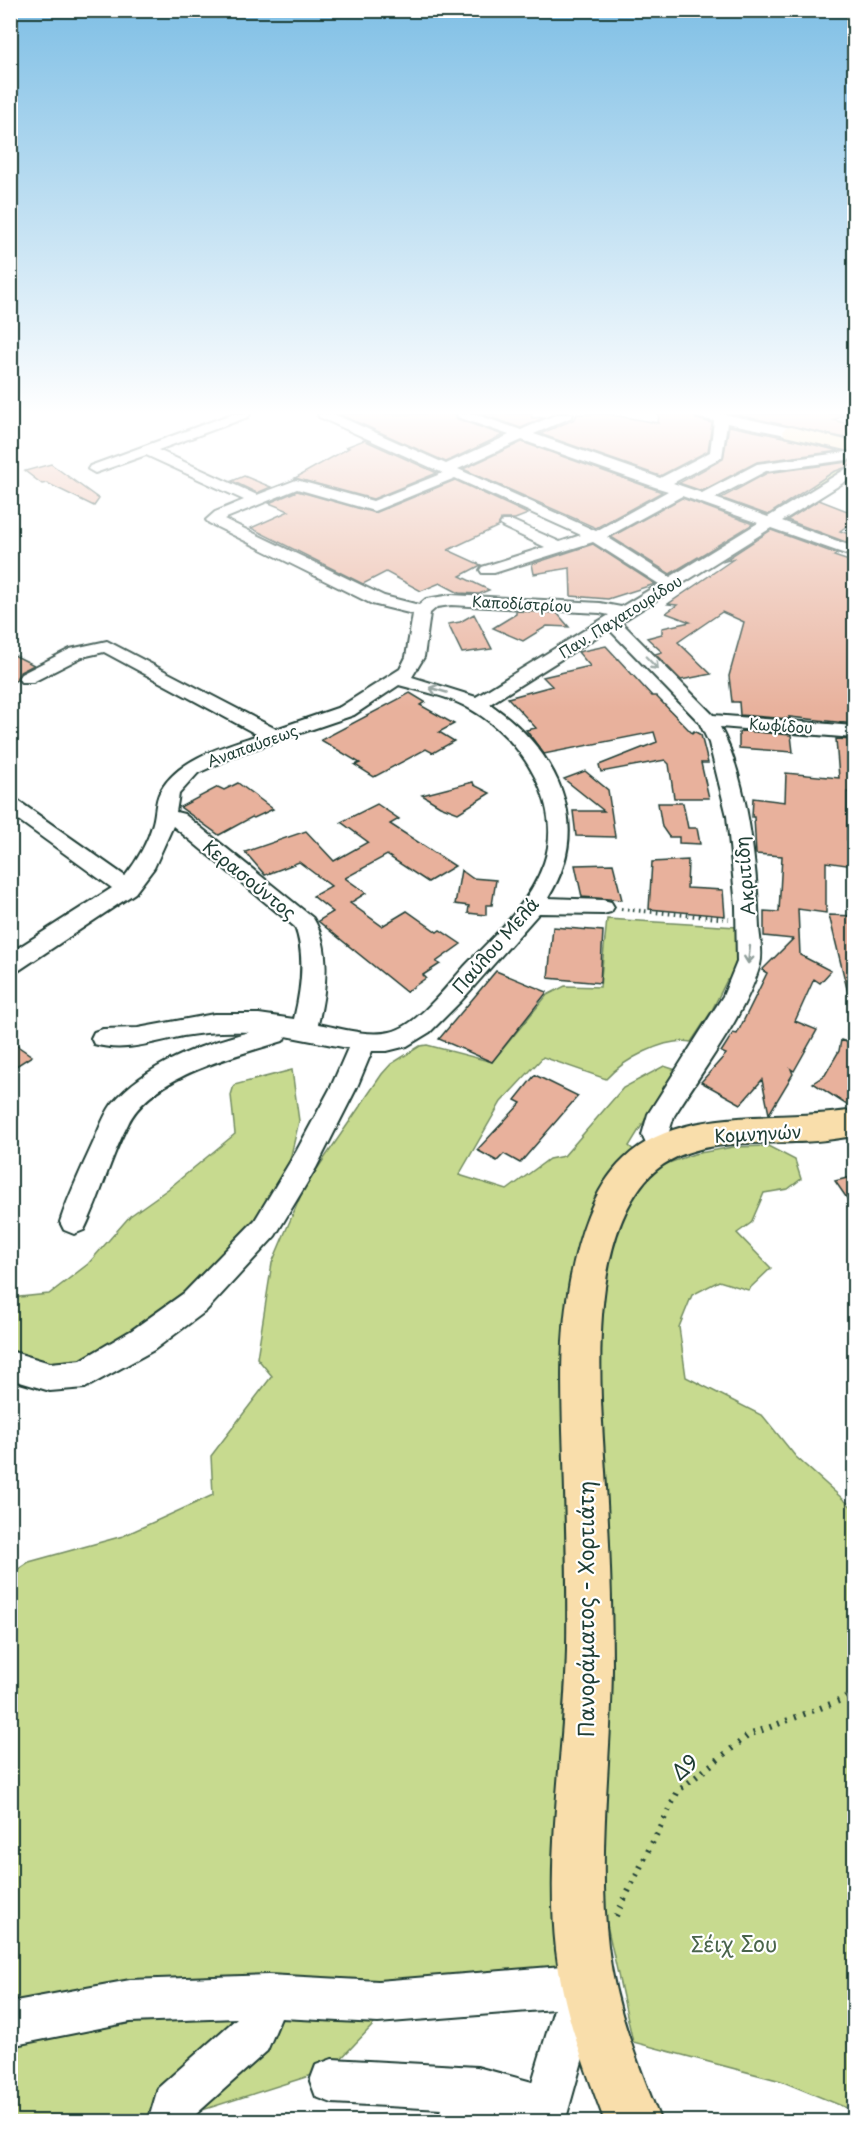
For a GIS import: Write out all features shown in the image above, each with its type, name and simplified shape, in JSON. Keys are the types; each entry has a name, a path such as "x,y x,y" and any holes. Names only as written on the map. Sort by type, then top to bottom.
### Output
{"main road":[{"name":"Κομνηνών","path":"662,1149 685,1140 723,1132 818,1130 855,1123"},
{"name":"Πανοράματος - Χορτιάτη","path":"633,2121 603,2037 586,1969 581,1934 578,1873 589,1672 586,1507 580,1389 583,1324 589,1277 608,1211 635,1169 662,1149"}],"street":[{"path":"224,513 214,521 378,600 422,611"},
{"path":"545,513 595,536 670,584"},
{"path":"488,570 595,536 641,513"},
{"path":"743,513 855,552"},
{"name":"Παν. Παχατουρίδου","path":"477,704 785,513"},
{"path":"508,524 559,547"},
{"name":"Καποδίστρίου","path":"422,611 432,603 451,600 600,608 617,617"},
{"name":"Αναπαύσεως","path":"10,965 126,888 150,857 165,815 169,793 191,769 223,753 347,711 398,680 411,668 415,657 422,611"},
{"name":"Ακριτίδη","path":"617,617 707,720 719,743 734,798 741,838 749,962 742,983 726,1014 661,1114 656,1135 662,1149"},
{"path":"27,678 75,654 99,645 107,646 275,736"},
{"name":"Παύλου Μελά","path":"103,1038 129,1040 196,1024 216,1023 269,1024 364,1041 392,1042 417,1028 496,949 533,905 547,882 560,843 558,811 552,792 523,744 477,704 398,680"},
{"name":"Κωφίδου","path":"707,720 855,732"},
{"path":"10,804 126,888"},
{"name":"Κερασούντος","path":"165,815 177,819 305,923 311,940 312,954 310,993 304,1029"},
{"path":"533,905 603,907"},
{"path":"74,1222 85,1188 120,1112 156,1080 193,1060 244,1040 304,1029"},
{"path":"10,1365 50,1377 85,1374 143,1340 195,1302 265,1228 334,1108 364,1041"},
{"path":"10,2024 130,2001 268,1996 378,2002 575,1986 586,1969"},
{"path":"332,2081 467,2105 544,2115 586,1969"},
{"path":"170,2121 174,2104 252,2036 268,1996"}],"path":[{"path":"603,907 748,921"},
{"name":"Δ9","path":"614,1920 678,1791 749,1736 844,1700 855,1691"}],"green space":[{"name":"Σέιχ Σου","path":"607,919 737,927 739,948 732,979 727,980 711,1012 691,1042 669,1043 645,1051 623,1064 606,1079 543,1057 501,1102 459,1175 507,1190 549,1159 564,1156 623,1088 664,1066 676,1070 629,1146 655,1168 694,1154 733,1147 768,1146 795,1160 801,1179 788,1189 764,1193 751,1223 737,1233 771,1268 748,1290 719,1281 692,1295 679,1327 686,1377 763,1416 796,1457 854,1509 854,2111 781,2081 633,2042 605,1916 550,1978 414,1982 331,2069 171,2120 11,2122 11,1574 29,1562 123,1536 213,1495 211,1456 272,1376 257,1358 272,1263 304,1188 391,1064 420,1046 427,1045 492,1062 547,995 565,986 600,987"},
{"path":"292,1070 299,1121 289,1164 256,1223 176,1306 73,1371 20,1356 11,1351 10,1298 49,1294 88,1264 130,1216 168,1189 235,1134 231,1095 234,1085"}],"building":[{"path":"283,513 528,514 515,519 501,519 499,526 448,550 481,565 460,576 489,590 479,594 459,593 440,583 421,591 386,572 363,584 251,528"},
{"path":"563,513 623,513 596,528"},
{"path":"654,513 724,513 753,524 670,574 611,537"},
{"path":"797,513 854,513 855,520 840,531 855,536 855,541 851,544 787,520"},
{"path":"771,530 855,563 855,724 789,717 790,719 740,715 739,702 732,702 729,676 744,622 722,612 678,642 711,674 681,680 655,654 662,652 647,638 662,634 662,628 690,622 666,613 677,605 668,604 735,558 722,562"},
{"path":"593,544 655,584 608,599 571,596 570,568 534,574 532,564"},
{"path":"516,611 557,613 569,627 547,626 523,641 493,628 516,614"},
{"path":"474,614 492,649 462,653 448,624 460,622"},
{"path":"606,646 652,696 656,696 692,733 694,731 701,735 708,763 701,763 709,798 674,798 669,764 665,760 601,772 599,765 657,742 654,732 544,754 526,730 536,728 508,698 552,686 543,677 590,666 578,652"},
{"path":"10,653 34,665 20,672 17,680 10,683"},
{"path":"410,693 425,702 420,705 454,724 439,732 454,741 433,753 426,749 374,777 355,765 360,763 321,740"},
{"path":"742,731 791,735 793,752 739,748 739,733"},
{"path":"836,739 855,740 855,793 847,792 847,840 852,841 853,866 826,862 826,913 798,909 800,955 831,971 820,983 814,979 795,1021 817,1030 794,1071 791,1069 793,1074 769,1114 762,1080 741,1104 701,1082 726,1054 721,1052 733,1033 737,1034 767,973 762,970 793,939 764,936 764,911 779,912 782,856 756,854 754,817 752,817 753,798 785,802 786,773 839,778"},
{"path":"585,771 608,790 615,837 576,836 573,811 604,811 564,779"},
{"path":"473,782 474,785 490,793 458,813 422,795"},
{"path":"238,783 273,809 252,817 219,835 180,807 218,787 224,790"},
{"path":"658,803 683,803 688,828 697,828 700,844 679,843 679,837 669,837 662,827"},
{"path":"377,804 399,819 390,824 455,866 428,882 387,855 345,878 366,893 350,903 382,926 407,911 437,932 440,930 461,944 436,962 440,964 423,975 426,978 406,992 318,921 333,912 313,896 331,886 299,862 265,875 245,852 306,831 334,861 368,842 341,822"},
{"path":"688,860 687,888 723,890 725,916 649,909 652,862"},
{"path":"613,864 622,900 582,897 575,865"},
{"path":"461,870 472,878 496,880 492,905 486,905 486,915 468,913 469,906 455,904"},
{"path":"829,915 855,916 855,996 849,997"},
{"path":"553,927 603,931 600,983 548,978"},
{"path":"496,971 547,992 492,1062 439,1039"},
{"path":"841,1040 855,1045 855,1099 847,1105 813,1083 825,1075 839,1051"},
{"path":"10,1041 32,1056 10,1070"},
{"path":"535,1075 578,1096 520,1163 504,1154 497,1161 477,1150 521,1103 515,1100"},
{"path":"855,1176 855,1210 835,1181"}]}
